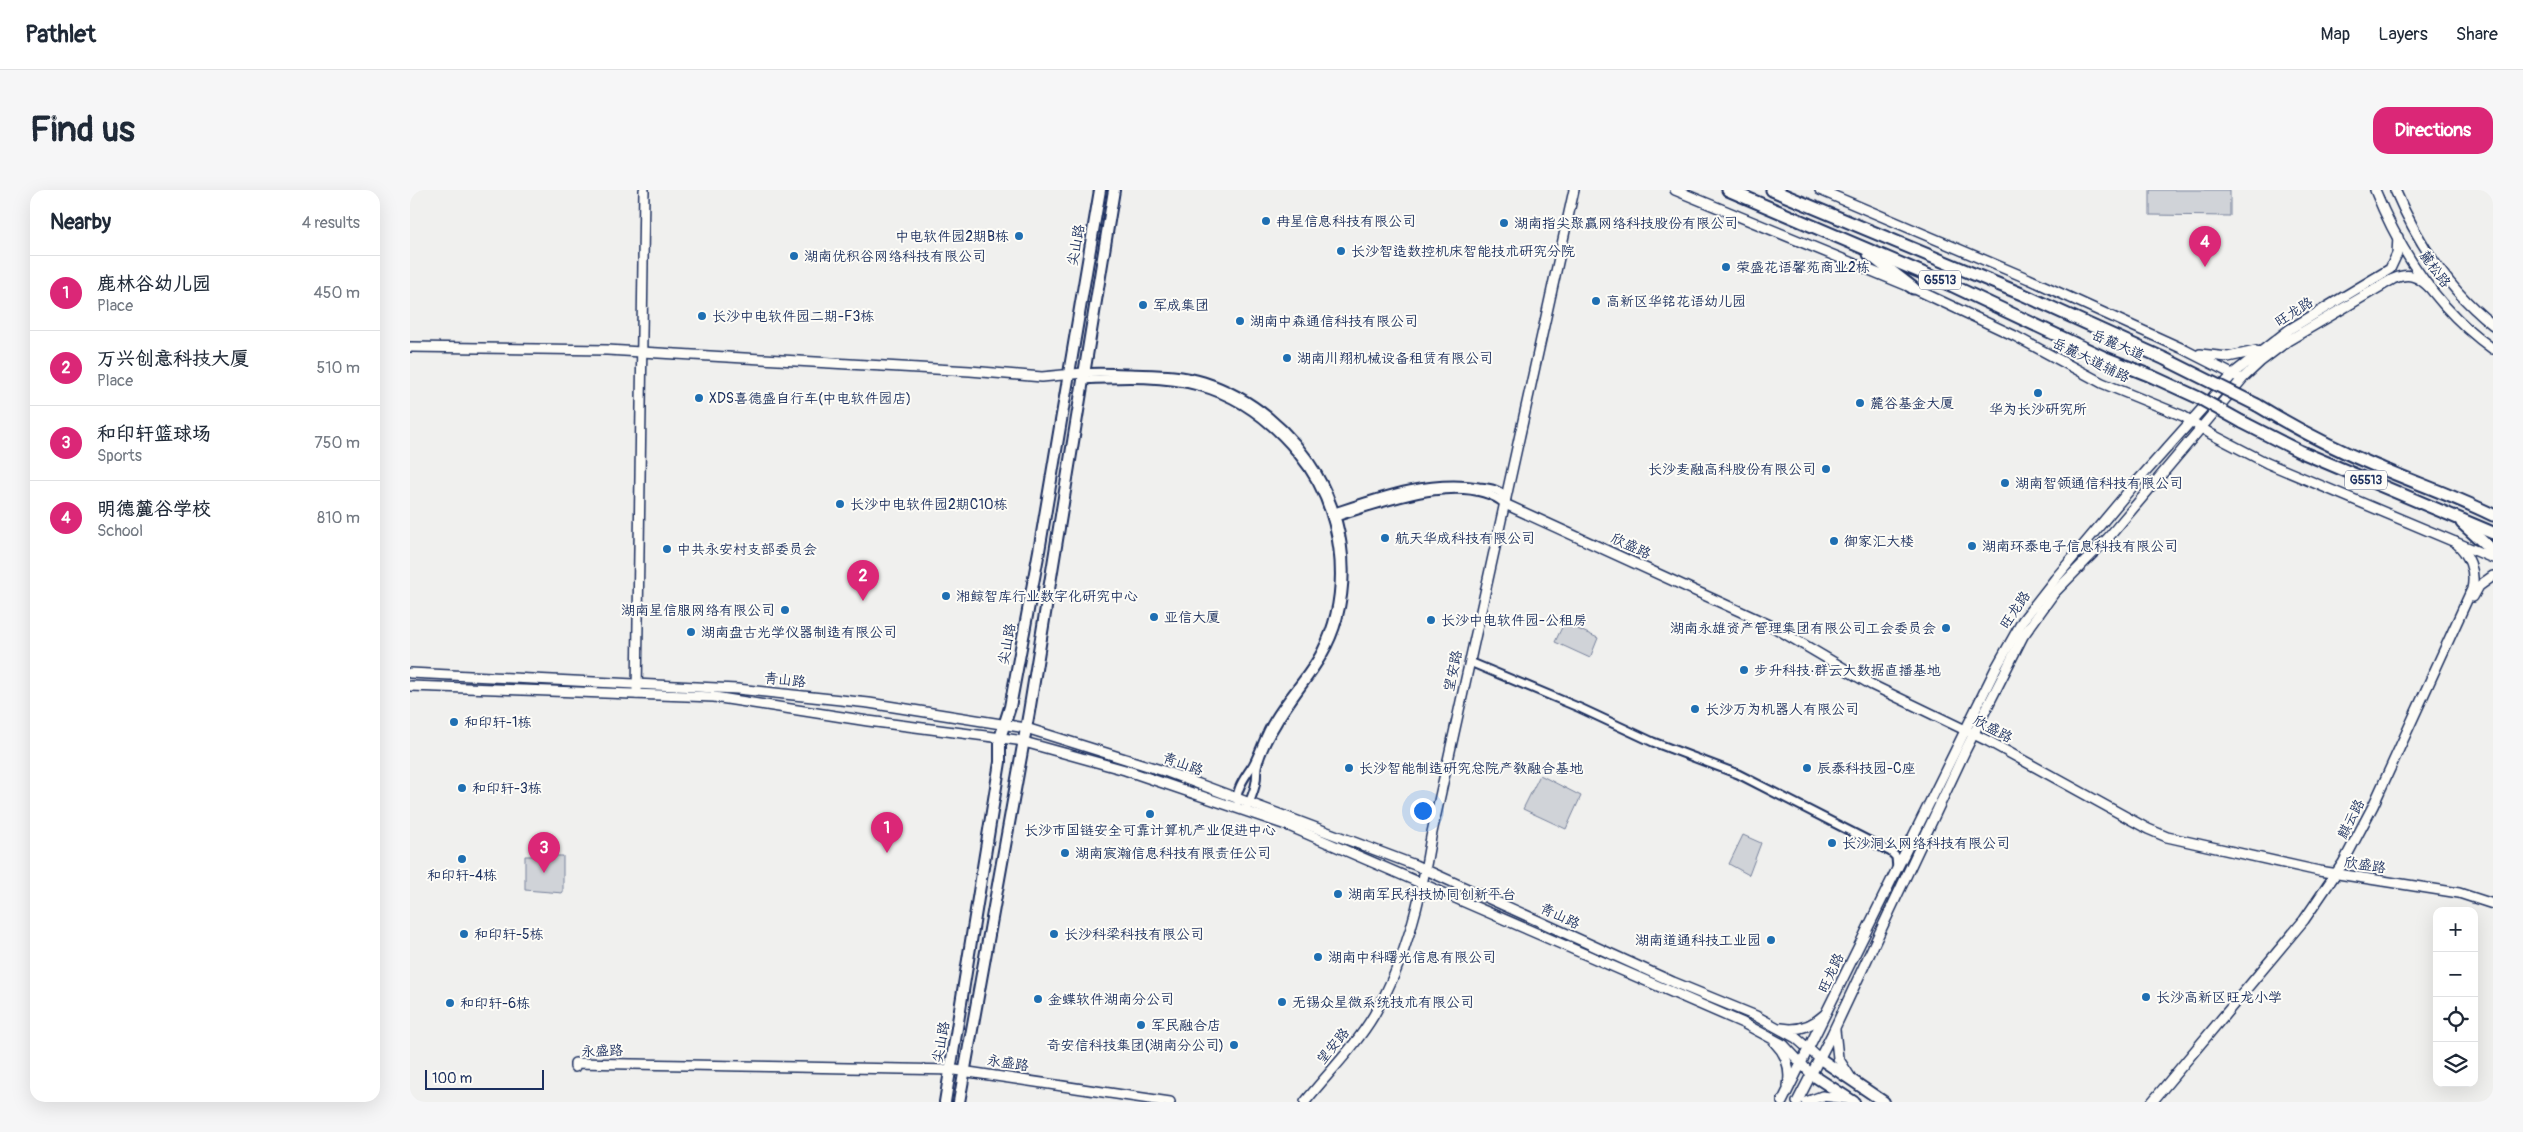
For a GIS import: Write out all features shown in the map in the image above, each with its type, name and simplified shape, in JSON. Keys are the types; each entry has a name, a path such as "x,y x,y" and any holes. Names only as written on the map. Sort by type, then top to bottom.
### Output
{"highway":[{"name":"岳麓大道","path":"1728,190 2000,307 2103,357 2199,398 2300,451 2493,533"},
{"name":"岳麓大道","path":"1772,190 2024,295 2193,371 2303,432 2346,452 2448,493 2493,515"},
{"path":"1856,244 1913,288"},
{"path":"2457,519 2493,551"}],"main road":[{"path":"635,694 643,190"},
{"name":"尖山路","path":"945,1102 1000,762 1000,738 1010,706 1040,551 1100,190"},
{"name":"尖山路","path":"959,1102 1026,728 1114,190"},
{"name":"望安路","path":"1310,1102 1357,1047 1392,992 1413,938 1574,190"},
{"name":"望安路","path":"1507,502 1578,190"},
{"name":"岳麓大道辅路","path":"1676,190 1913,288 2000,328 2102,383 2191,420 2202,428 2267,463 2493,558"},
{"path":"1820,190 2029,279 2181,348 2242,380"},
{"name":"麓松路","path":"2375,190 2398,237 2430,288 2456,318 2493,350"},
{"name":"麓松路","path":"2395,190 2421,242 2444,276 2493,325"},
{"name":"旺龙路","path":"1797,1102 1839,1018 2004,653 2033,607 2133,486 2232,374 2267,345 2390,269 2397,254 2398,237"},
{"name":"旺龙路","path":"1782,1102 1910,845 1970,730 2013,654 2038,615 2065,581 2108,538 2242,380 2260,362 2289,340 2393,279 2404,275 2414,276 2430,288"},
{"path":"2181,348 2201,354 2228,357 2253,352 2267,345"},
{"path":"410,347 640,354 970,370 1042,377 1083,376"},
{"path":"410,351 640,354"},
{"name":"欣盛路","path":"1507,502 1774,622 1873,681 1970,730 2148,829 2167,837 2340,872 2459,893 2493,904"},
{"name":"麒云路","path":"2152,1102 2304,920 2340,872 2373,806 2472,589 2473,574 2468,558 2451,539"},
{"name":"麒云路","path":"2157,1102 2313,916 2365,830 2472,599 2479,586 2493,576"},
{"name":"青山路","path":"410,673 737,688 869,703 1026,728 1167,772 1428,870 1777,1027 1884,1102"},
{"name":"青山路","path":"410,686 714,697 868,721 1023,742 1125,770 1289,826 1425,883 1763,1034 1791,1050 1811,1074 1852,1101"},
{"name":"欣盛路","path":"2340,872 2459,889 2493,900"},
{"name":"望安路","path":"1305,1102 1354,1044 1388,990 1400,964 1425,883"},
{"path":"1777,1027 1791,1029 1808,1025 1824,1015 1830,1006"},
{"path":"1839,1018 1834,1039 1838,1058 1843,1068 1858,1085"},
{"path":"1763,1034 1784,1054 1789,1075 1787,1090"},
{"name":"永盛路","path":"950,1072 576,1067 575,1063 950,1072 1170,1102"},
{"name":"永盛路","path":"964,1073 1145,1102"},
{"path":"1806,1102 1831,1095 1852,1101"}],"street":[{"path":"1083,376 1179,381 1202,386 1244,404 1263,417 1299,455 1316,480 1334,515 1344,569 1343,590 1338,619 1317,666 1270,734 1257,764 1256,783 1250,803 1240,809 1236,798 1273,721 1302,682 1321,651 1334,618 1338,596 1339,568 1334,515"},
{"path":"1334,515 1392,494 1438,484 1469,485 1496,490 1507,502"},
{"path":"1472,661 1582,706 1654,739 1740,771 1893,849 1902,850 1910,845"},
{"path":"1472,661 1653,742 1738,774 1773,791 1891,852 1896,857 1896,874"}],"shaded area":[{"path":"2150,190 2230,190 2230,216 2150,215"},
{"path":"1564,623 1598,638 1590,658 1555,642"},
{"path":"1540,775 1581,796 1566,829 1523,809"},
{"path":"1743,835 1761,843 1749,875 1729,864"},
{"path":"525,856 563,856 563,893 525,890"}],"place":[{"name":"冉星信息科技有限公司","path":"1266,221"},
{"name":"湖南指尖聚赢网络科技股份有限公司","path":"1504,223"},
{"name":"中电软件园2期B栋","path":"1019,236"},
{"name":"长沙智造数控机床智能技术研究分院","path":"1341,251"},
{"name":"湖南优积谷网络科技有限公司","path":"794,256"},
{"name":"荣盛花语馨苑商业2栋","path":"1726,267"},
{"name":"明德麓谷学校","path":"2205,267"},
{"name":"高新区华铭花语幼儿园","path":"1596,301"},
{"name":"军成集团","path":"1143,305"},
{"name":"长沙中电软件园二期-F3栋","path":"702,316"},
{"name":"湖南中森通信科技有限公司","path":"1240,321"},
{"name":"湖南川翔机械设备租赁有限公司","path":"1287,358"},
{"name":"华为长沙研究所","path":"2038,393"},
{"name":"XDS喜德盛自行车(中电软件园店)","path":"699,398"},
{"name":"麓谷基金大厦","path":"1860,403"},
{"name":"长沙麦融高科股份有限公司","path":"1826,469"},
{"name":"湖南智领通信科技有限公司","path":"2005,483"},
{"name":"长沙中电软件园2期C10栋","path":"840,504"},
{"name":"航天华成科技有限公司","path":"1385,538"},
{"name":"御家汇大楼","path":"1834,541"},
{"name":"湖南环泰电子信息科技有限公司","path":"1972,546"},
{"name":"中共永安村支部委员会","path":"667,549"},
{"name":"湘鲸智库行业数字化研究中心","path":"946,596"},
{"name":"万兴创意科技大厦","path":"863,601"},
{"name":"湖南星信服网络有限公司","path":"785,610"},
{"name":"亚信大厦","path":"1154,617"},
{"name":"长沙中电软件园-公租房","path":"1431,620"},
{"name":"湖南永雄资产管理集团有限公司工会委员会","path":"1946,628"},
{"name":"湖南盘古光学仪器制造有限公司","path":"691,632"},
{"name":"步升科技·群云大数据直播基地","path":"1744,670"},
{"name":"长沙万为机器人有限公司","path":"1695,709"},
{"name":"和印轩-1栋","path":"454,722"},
{"name":"长沙智能制造研究总院产教融合基地","path":"1349,768"},
{"name":"辰泰科技园-C座","path":"1807,768"},
{"name":"和印轩-3栋","path":"462,788"},
{"name":"长沙市国链安全可靠计算机产业促进中心","path":"1150,814"},
{"name":"长沙洞幺网络科技有限公司","path":"1832,843"},
{"name":"鹿林谷幼儿园","path":"887,853"},
{"name":"湖南宸瀚信息科技有限责任公司","path":"1065,853"},
{"name":"和印轩-4栋","path":"462,859"},
{"name":"和印轩篮球场","path":"544,873"},
{"name":"湖南军民科技协同创新平台","path":"1338,894"},
{"name":"和印轩-5栋","path":"464,934"},
{"name":"长沙科梁科技有限公司","path":"1054,934"},
{"name":"湖南道通科技工业园","path":"1771,940"},
{"name":"湖南中科曙光信息有限公司","path":"1318,957"},
{"name":"长沙高新区旺龙小学","path":"2146,997"},
{"name":"金蝶软件湖南分公司","path":"1038,999"},
{"name":"无锡众星微系统技术有限公司","path":"1282,1002"},
{"name":"和印轩-6栋","path":"450,1003"},
{"name":"军民融合店","path":"1141,1025"},
{"name":"奇安信科技集团(湖南分公司)","path":"1234,1045"}]}
